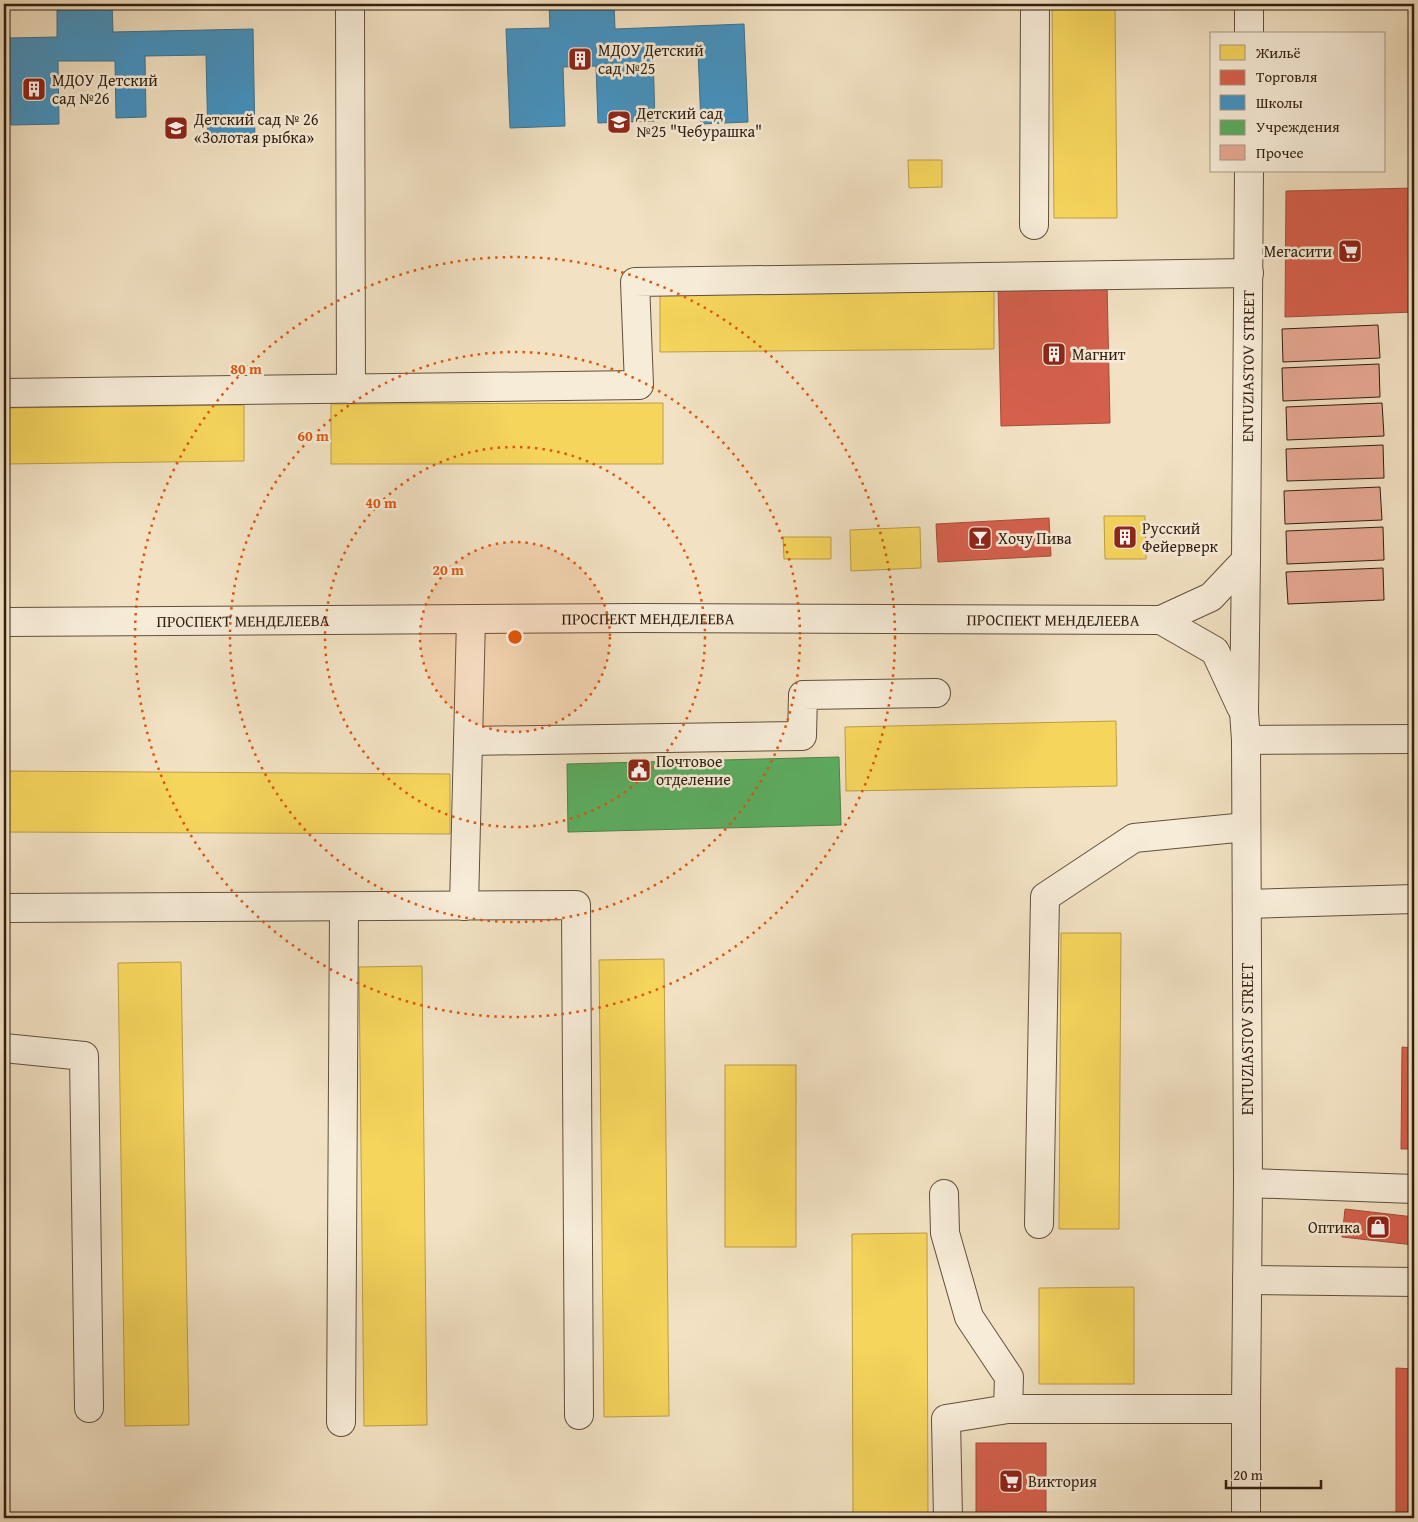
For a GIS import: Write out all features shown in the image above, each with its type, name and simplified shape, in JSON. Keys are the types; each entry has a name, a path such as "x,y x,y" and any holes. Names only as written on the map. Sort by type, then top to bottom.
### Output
{"street":[{"path":"350,4 351,389"},
{"path":"1034,225 1035,4"},
{"path":"1249,4 1249,32"},
{"name":"ENTUZIASTOV STREET","path":"1246,1518 1248,1183 1246,740 1244,712 1249,172"},
{"path":"4,393 639,386 635,282 1249,274"},
{"path":"1162,620 1211,597 1246,560"},
{"name":"ПРОСПЕКТ МЕНДЕЛЕЕВА","path":"4,622 639,618 1162,620 1215,652 1244,712"},
{"path":"464,906 471,619"},
{"path":"468,741 802,736 803,695 936,693"},
{"path":"1246,740 1414,739"},
{"path":"1038,1224 1044,897 1134,838 1246,827"},
{"path":"1247,904 1414,899"},
{"path":"341,1422 344,906"},
{"path":"4,908 576,906 579,1415"},
{"path":"4,1048 84,1056 89,1408"},
{"path":"1248,1183 1414,1188"},
{"path":"944,1194 945,1233 970,1317 1009,1377 1008,1409"},
{"path":"1247,1280 1414,1282"},
{"path":"948,1518 946,1419 1008,1409 1246,1409"}],"building: Жильё":[{"path":"1052,4 1115,4 1117,218 1054,218"},
{"path":"908,160 942,160 942,187 909,188"},
{"path":"994,291 994,349 660,352 660,294"},
{"path":"663,403 663,464 331,464 331,404"},
{"path":"244,405 244,461 4,464 4,408"},
{"name":"Русский Фейерверк","path":"1104,516 1145,516 1146,559 1105,559"},
{"path":"920,527 921,568 851,571 850,530"},
{"path":"783,537 831,537 831,559 784,559"},
{"path":"1116,721 1117,786 846,791 845,727"},
{"path":"4,771 450,774 450,834 4,832"},
{"path":"1061,933 1121,933 1119,1229 1059,1229"},
{"path":"664,959 669,1416 604,1417 599,960"},
{"path":"181,962 189,1425 125,1426 118,963"},
{"path":"422,966 427,1425 364,1426 359,967"},
{"path":"725,1065 796,1065 796,1247 725,1247"},
{"path":"927,1233 928,1518 853,1518 852,1234"},
{"path":"1134,1287 1134,1384 1039,1384 1039,1288"}],"building: Торговля":[{"name":"Мегасити","path":"1414,188 1414,312 1285,317 1286,191"},
{"name":"Магнит","path":"1107,282 1110,423 1001,426 998,285"},
{"path":"1049,518 1051,556 938,562 936,524"},
{"path":"1402,1047 1414,1048 1414,1149 1401,1149"},
{"name":"Оптика","path":"1345,1209 1414,1217 1414,1245 1342,1237"},
{"path":"1396,1368 1414,1369 1414,1518 1396,1518"},
{"name":"Виктория","path":"976,1443 1046,1443 1046,1518 976,1518"}],"building: Школы":[{"name":"МДОУ Детский сад №26","path":"57,4 112,4 113,32 253,29 255,141 208,142 206,55 145,56 146,117 116,118 115,61 58,61 59,124 11,125 9,38 57,37"},
{"name":"МДОУ Детский сад №25","path":"549,4 614,4 615,29 744,24 748,122 701,124 698,51 653,53 655,121 598,123 596,66 563,67 565,126 510,128 506,29 550,28"}],"building: Учреждения":[{"path":"839,757 841,825 568,832 567,764"}],"building: Прочее":[{"path":"1378,325 1380,358 1283,362 1282,329"},
{"path":"1379,364 1380,397 1283,401 1282,368"},
{"path":"1382,403 1384,436 1287,440 1286,407"},
{"path":"1383,445 1384,478 1287,481 1286,449"},
{"path":"1380,487 1382,520 1285,524 1284,491"},
{"path":"1383,527 1384,560 1287,564 1286,531"},
{"path":"1383,568 1384,600 1288,604 1286,572"}],"place":[{"name":"МДОУ Детский сад №25","path":"580,59"},
{"name":"МДОУ Детский сад №26","path":"34,89"},
{"name":"Детский сад №25 \"Чебурашка\"","path":"619,122"},
{"name":"Детский сад № 26 «Золотая рыбка»","path":"176,128"},
{"name":"Мегасити","path":"1350,251"},
{"name":"Магнит","path":"1054,354"},
{"name":"Русский Фейерверк","path":"1125,537"},
{"name":"Хочу Пива","path":"980,538"},
{"name":"Почтовое отделение","path":"639,770"},
{"name":"Оптика","path":"1378,1227"},
{"name":"Виктория","path":"1011,1481"}]}
